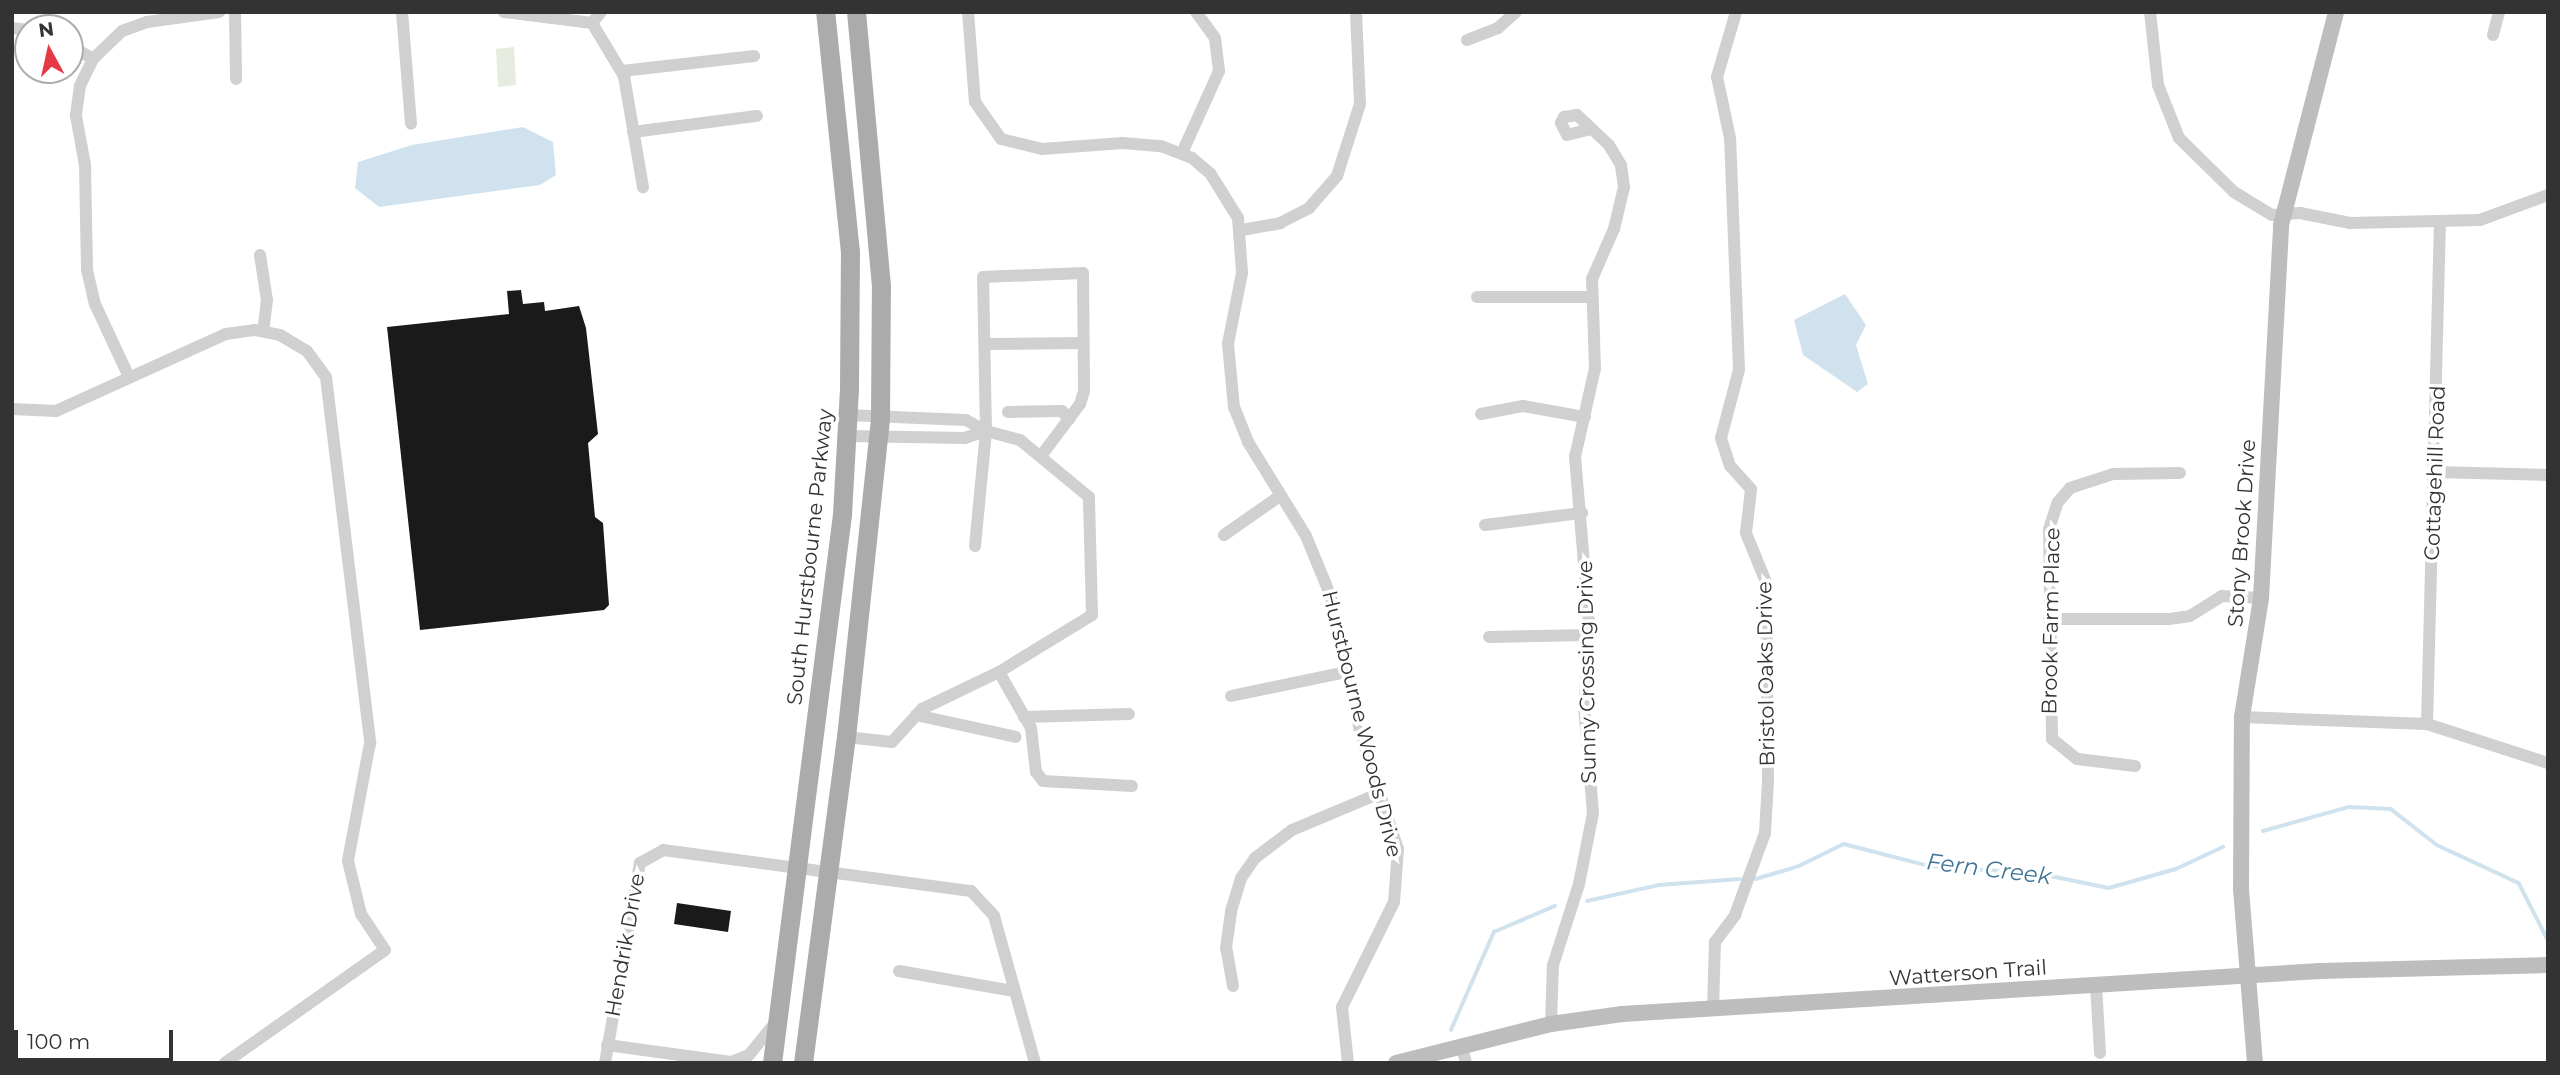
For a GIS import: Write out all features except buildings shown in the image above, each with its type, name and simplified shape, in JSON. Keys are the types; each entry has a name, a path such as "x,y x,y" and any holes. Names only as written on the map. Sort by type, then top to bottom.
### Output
{"main road":[{"name":"South Hurstbourne Parkway","path":"772,1063 842,514 848,415 850,252 825,12"},
{"path":"803,1063 846,737 880,417 881,286 856,12"},
{"name":"Stony Brook Drive","path":"2255,1063 2251,975 2241,890 2242,717 2261,598 2285,214 2336,12"},
{"name":"Watterson Trail","path":"1396,1063 1551,1024 1713,1009 2251,975 2548,965"}],"street":[{"path":"129,377 95,303 87,270 85,165 76,116 80,86 93,59 122,31 147,22 219,12"},
{"path":"235,12 236,79"},
{"path":"402,12 411,124"},
{"path":"504,12 559,16 592,23 622,71 643,187"},
{"path":"592,23 601,12"},
{"name":"Hurstbourne Woods Drive","path":"968,12 975,102 1002,139 1042,149 1140,142 1182,153 1224,190 1242,230 1242,273 1228,344 1231,394 1248,442 1321,570 1346,672 1398,849 1397,886 1384,929 1345,998 1340,1025 1348,1063"},
{"path":"1182,153 1219,71 1215,38 1196,12"},
{"path":"1242,230 1280,223 1309,208 1341,167 1361,94 1356,12"},
{"path":"1467,40 1497,28 1516,12"},
{"name":"Bristol Oaks Drive","path":"1713,1009 1715,942 1735,915 1765,833 1768,781 1766,583 1745,533 1751,489 1730,466 1721,438 1738,370 1730,138 1717,77 1737,12"},
{"path":"2150,12 2158,85 2179,138 2243,198 2272,215 2285,214 2350,223 2440,222 2497,217 2548,195"},
{"path":"2493,34 2499,12"},
{"path":"84,54 93,59"},
{"path":"622,71 754,56"},
{"path":"633,131 757,116"},
{"name":"Sunny Crossing Drive","path":"1551,1024 1553,965 1579,884 1593,813 1584,705 1590,635 1582,513 1575,457 1595,368 1590,297 1624,187 1617,157 1587,130"},
{"name":"Cottagehill Road","path":"2427,724 2440,222"},
{"path":"260,255 267,300 263,331"},
{"path":"975,546 986,431 983,277 1083,273 1084,391 1069,419 1041,456"},
{"path":"1477,297 1590,297"},
{"path":"12,409 57,411 226,334 263,331 307,351 326,377 331,397 370,743 348,861 361,914 385,950 225,1063"},
{"path":"985,344 1083,343"},
{"path":"1481,414 1523,406 1585,416"},
{"path":"1008,412 1062,411 1069,419"},
{"path":"846,737 892,741 916,715 999,672 1092,615 1089,497 1041,456 1020,440 986,431 966,420 848,415"},
{"path":"846,436 965,438 986,431"},
{"path":"2435,472 2548,475"},
{"name":"Brook Farm Place","path":"2135,766 2077,758 2052,738 2049,529 2064,495 2113,474 2180,474"},
{"path":"1224,535 1280,496"},
{"path":"1485,525 1582,513"},
{"path":"2049,619 2169,619 2190,615 2222,596 2261,598"},
{"path":"1489,637 1590,635"},
{"path":"999,672 1035,741 1036,772 1043,781 1132,786"},
{"path":"1231,696 1346,672"},
{"path":"1024,717 1129,714"},
{"path":"916,715 1016,737"},
{"path":"2242,717 2427,724 2548,763"},
{"path":"1233,986 1226,948 1231,911 1241,878 1255,858 1292,830 1380,793"},
{"name":"Hendrik Drive","path":"605,1063 645,857 663,850 797,869"},
{"path":"797,869 971,891 994,916 1035,1063"},
{"path":"899,971 1014,990"},
{"path":"2096,985 2101,1052"},
{"path":"607,1045 731,1062 765,1042 778,1015"},
{"path":"1462,1046 1466,1063"}],"shaded area":[{"path":"514,47 516,85 498,87 496,49"}],"water":[{"path":"523,127 553,142 556,175 540,185 379,207 355,188 358,162 412,145"},
{"path":"1845,294 1866,325 1856,345 1868,384 1857,392 1803,355 1794,320"}],"waterway":[{"name":"Fern Creek","path":"2263,831 2349,807 2391,809 2437,845 2519,883 2548,940"},
{"name":"Fern Creek","path":"1756,879 1799,866 1844,844 1929,866 2041,874 2109,888 2176,869 2223,847"},
{"name":"Fern Creek","path":"1587,901 1659,885 1740,879"},
{"name":"Fern Creek","path":"1451,1030 1494,932 1555,906"}]}
